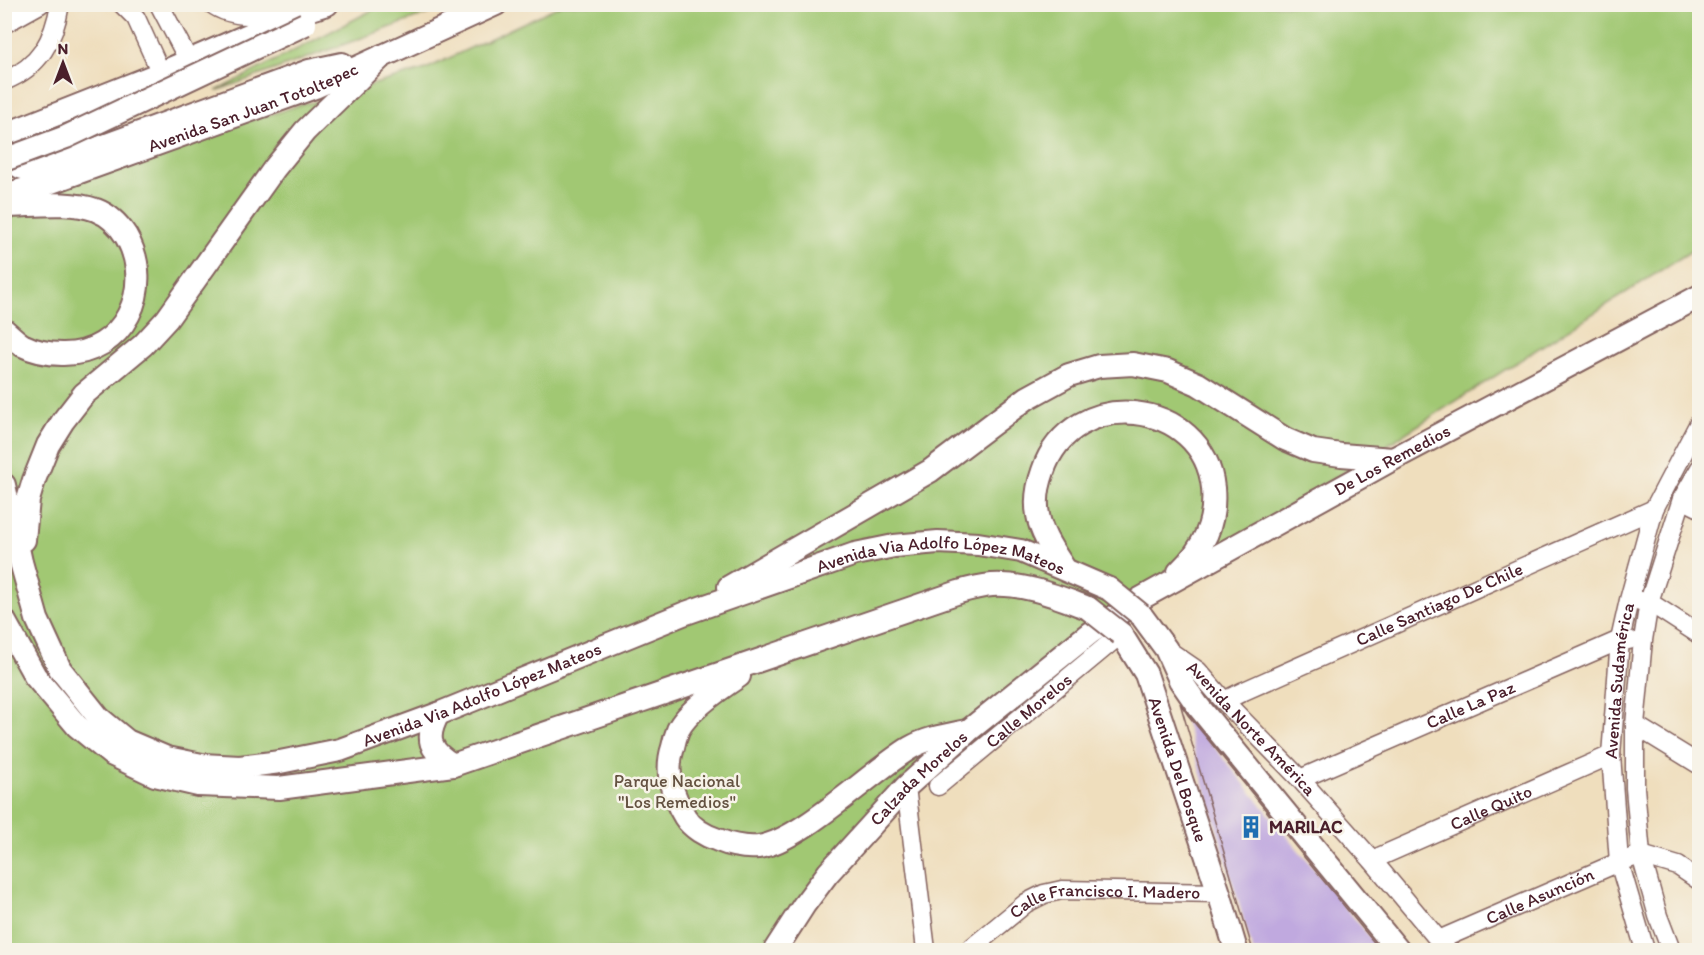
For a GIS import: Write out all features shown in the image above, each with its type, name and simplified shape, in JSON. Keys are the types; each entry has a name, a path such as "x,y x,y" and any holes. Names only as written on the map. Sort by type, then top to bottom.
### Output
{"main road":[{"path":"4,160 66,137 327,4"},
{"path":"342,4 189,61 9,134 6,154 15,166 28,170 41,169 309,71 382,56"},
{"name":"Avenida San Juan Totoltepec","path":"4,195 46,184 315,87 496,4"},
{"path":"21,562 28,500 48,445 63,420 84,394 143,345 167,319 274,169 305,132 382,56"},
{"path":"4,206 67,205 96,210 118,224 131,246 138,271 137,292 130,313 118,332 98,346 77,354 49,354 23,345 4,330"},
{"name":"De Los Remedios","path":"1090,633 1165,585 1393,459 1700,296"},
{"path":"683,614 930,471 1027,398 1069,375 1099,366 1133,364 1168,371 1198,384 1286,439 1313,451 1393,459"},
{"path":"1064,568 1048,544 1038,516 1037,486 1047,457 1066,434 1091,418 1121,411 1150,414 1178,428 1199,449 1212,476 1215,506 1207,535 1191,560 1165,585"},
{"name":"Avenida Via Adolfo López Mateos","path":"4,485 21,562 37,619 60,669 99,718 127,741 167,759 202,765 240,766 280,762 340,750 438,714 683,614 855,554 894,546 938,542 978,544 1021,551 1109,589"},
{"name":"Avenida Via Adolfo López Mateos","path":"4,620 35,676 77,726 111,754 155,775 198,785 279,788 453,765 959,591 991,585 1023,587 1088,608"},
{"name":"Avenida Norte América","path":"1109,589 1141,615 1166,649 1180,680 1198,706 1398,951"},
{"name":"Avenida Del Bosque","path":"1088,608 1121,634 1146,674 1236,951"},
{"name":"Calzada Morelos","path":"775,951 804,905 828,873 906,787 968,731 1090,633"},
{"path":"760,661 705,699 679,728 668,761 673,792 686,819 707,837 733,846 759,847 785,838 811,821 890,760 913,746 968,731"},
{"path":"438,714 431,728 432,743 440,757 453,765"}],"street":[{"path":"4,24 40,4"},
{"path":"4,81 17,76 42,55 56,27 60,4"},
{"path":"122,4 136,18 161,73"},
{"path":"159,4 189,61"},
{"path":"212,4 222,10 249,15 305,17"},
{"name":"Avenida Sudamérica","path":"1645,951 1618,862 1611,755 1620,640 1654,509 1700,421"},
{"name":"Avenida Sudamérica","path":"1671,951 1658,916 1641,855 1635,788 1635,725 1649,602 1682,499 1700,468"},
{"path":"1682,499 1700,508"},
{"name":"Calle Santiago De Chile","path":"1224,702 1244,691 1654,509"},
{"path":"1629,600 1649,602 1700,635"},
{"name":"Calle Morelos","path":"938,786 1121,634"},
{"name":"Calle La Paz","path":"1300,779 1620,640 1643,640"},
{"name":"Avenida Norte América","path":"1166,649 1198,671 1224,702 1300,779 1443,945"},
{"path":"1635,725 1700,765"},
{"name":"Calle Quito","path":"1372,860 1611,755"},
{"path":"906,787 926,951"},
{"path":"1641,855 1678,866 1700,881"},
{"name":"Calle Asunción","path":"1443,945 1618,862 1641,855"},
{"name":"Calle Francisco I. Madero","path":"969,951 1026,903 1044,894 1062,890 1219,893"}],"green space":[{"path":"382,5 452,5 216,91"},
{"name":"Parque Nacional \"Los Remedios\"","path":"561,5 1699,5 1699,246 1351,468 1064,643 878,800 780,950 5,950 5,191 426,69"}],"building":[{"name":"MARILAC","path":"1180,703 1188,715 1381,951 1253,951"}],"place":[{"name":"MARILAC","path":"1251,827"}]}
